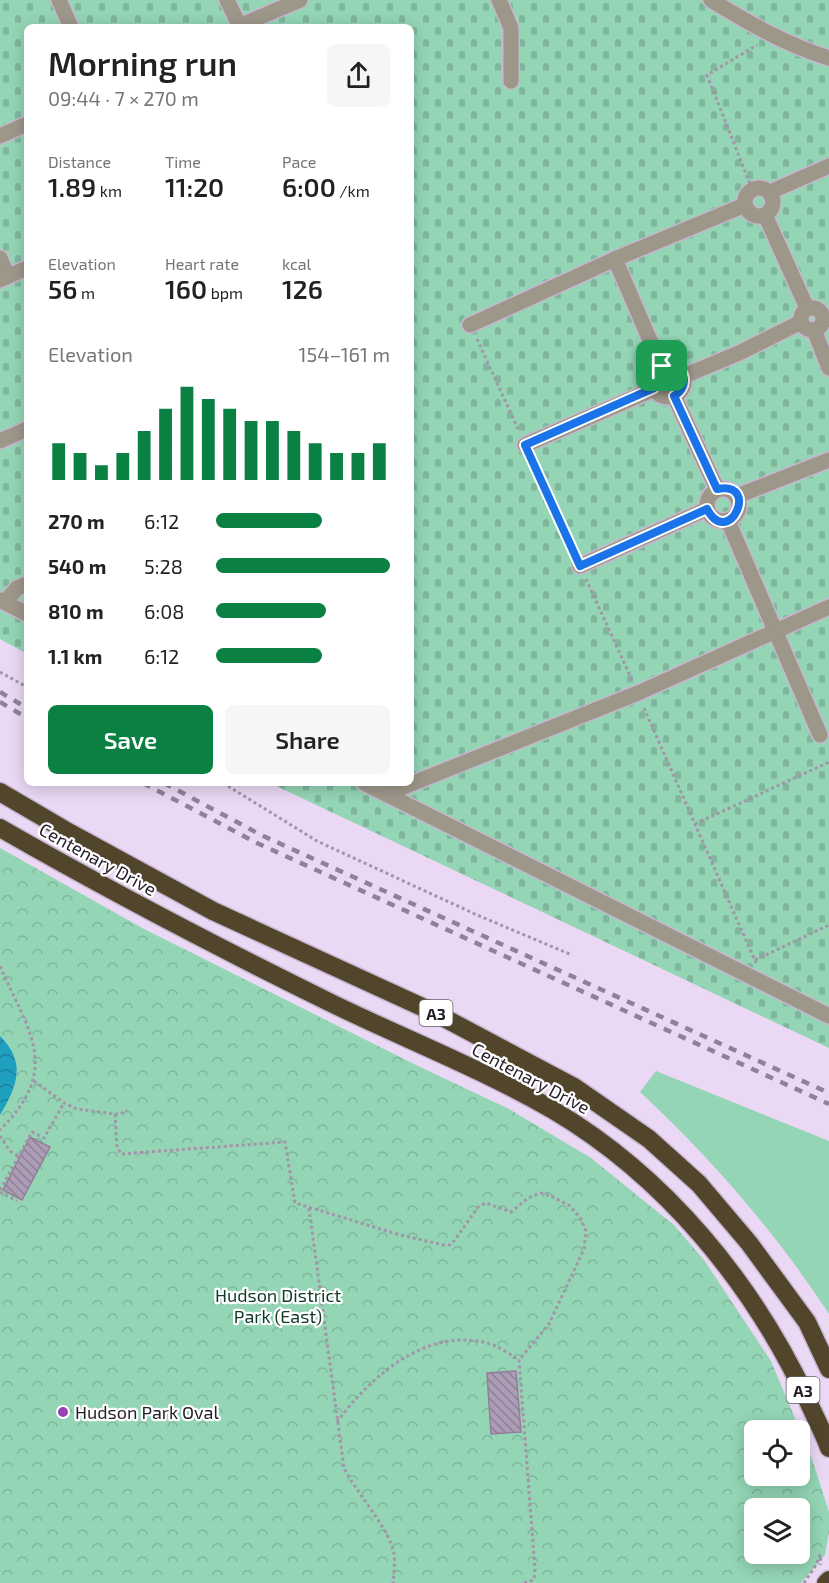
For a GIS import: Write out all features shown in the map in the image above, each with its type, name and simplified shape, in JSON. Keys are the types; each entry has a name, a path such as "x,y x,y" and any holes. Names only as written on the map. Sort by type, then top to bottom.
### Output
{"highway":[{"name":"Centenary Drive","path":"0,792 213,912 433,1012 574,1087 593,1100 648,1139 699,1184 750,1243 807,1322 829,1369"},
{"name":"Centenary Drive","path":"0,828 216,946 496,1080 553,1111 600,1141 640,1173 686,1217 725,1263 774,1335 797,1378 829,1448"}],"street":[{"path":"59,0 70,24"},
{"path":"227,0 238,24"},
{"path":"246,24 300,0"},
{"path":"499,0 511,28 511,81"},
{"path":"711,0 772,36 805,51 829,58"},
{"path":"0,136 24,125"},
{"path":"770,192 829,166"},
{"path":"762,188 770,192 772,208 765,214 756,216 751,214 745,205 747,194 752,189 762,188"},
{"path":"470,325 615,259 745,205"},
{"path":"765,214 807,320 829,368"},
{"path":"0,258 4,278 24,269"},
{"path":"615,259 662,366"},
{"path":"684,376 740,353 807,320 818,309 826,313"},
{"path":"667,364 677,367 684,376 684,386 679,394 664,397 654,388 652,376 662,366 667,364"},
{"path":"525,445 654,388"},
{"path":"674,396 717,489"},
{"path":"0,441 24,430"},
{"path":"737,496 829,460"},
{"path":"717,489 728,489 737,496 739,508 733,518 717,520 707,509 706,504 710,495 717,489"},
{"path":"580,566 707,509"},
{"path":"728,520 819,735"},
{"path":"24,585 17,588 2,601 24,612"},
{"path":"414,783 638,693 829,607"},
{"path":"370,786 829,1016"},
{"path":"386,794 406,786"}],"path":[{"path":"752,189 707,75 772,36"},
{"path":"470,325 638,693 766,985"},
{"path":"0,672 24,685"},
{"path":"695,824 829,762"},
{"path":"228,786 317,840 477,915 572,955"},
{"path":"755,960 829,925"},
{"path":"0,966 31,1039 36,1064 34,1081 25,1101 0,1130"},
{"path":"34,1081 64,1103 77,1109 115,1114 127,1110"},
{"path":"17,1201 0,1191 32,1132 44,1138 64,1103"},
{"path":"115,1114 117,1147 121,1154 285,1142 295,1203 447,1246 454,1241 478,1207 486,1203 511,1212 528,1198 542,1193 570,1206 585,1225 584,1249 549,1324 519,1360 536,1569 534,1579 521,1583"},
{"path":"0,1136 10,1151 18,1156"},
{"path":"309,1208 344,1468 372,1511 394,1552 393,1583"},
{"path":"337,1422 360,1394 379,1376 432,1345 460,1340 479,1341 502,1349 519,1360"},
{"path":"804,1583 816,1565 818,1555 821,1555 819,1565 827,1576"}],"green space":[{"path":"0,0 829,0 829,1048 276,786 414,786 414,24 24,24 24,652 0,639"},
{"name":"Hudson District Park (East)","path":"0,848 144,929 509,1109 591,1158 674,1225 704,1260 771,1361 796,1420 744,1420 744,1486 810,1486 810,1454 812,1459 829,1512 829,1532 825,1555 801,1583 0,1583"},
{"path":"656,1071 829,1141 829,1314 787,1254 741,1197 692,1143 640,1092"}],"water":[{"path":"0,1036 14,1056 16,1075 11,1094 0,1115"}],"building":[{"path":"30,1137 50,1147 22,1200 3,1190"},
{"path":"516,1371 521,1432 491,1434 487,1373"}],"railway":[{"path":"0,692 24,706"},
{"path":"0,702 24,716"},
{"path":"149,786 257,843 829,1104"},
{"path":"170,786 261,835 829,1093"}],"place":[{"name":"Hudson Park Oval","path":"63,1412"}],"route":[{"path":"667,364 677,367 684,376 684,386 679,394 674,396 717,489 728,489 737,496 739,508 737,514 733,518 722,521 712,517 707,509 580,566 525,445 654,388 652,376 662,366 667,364"}]}
